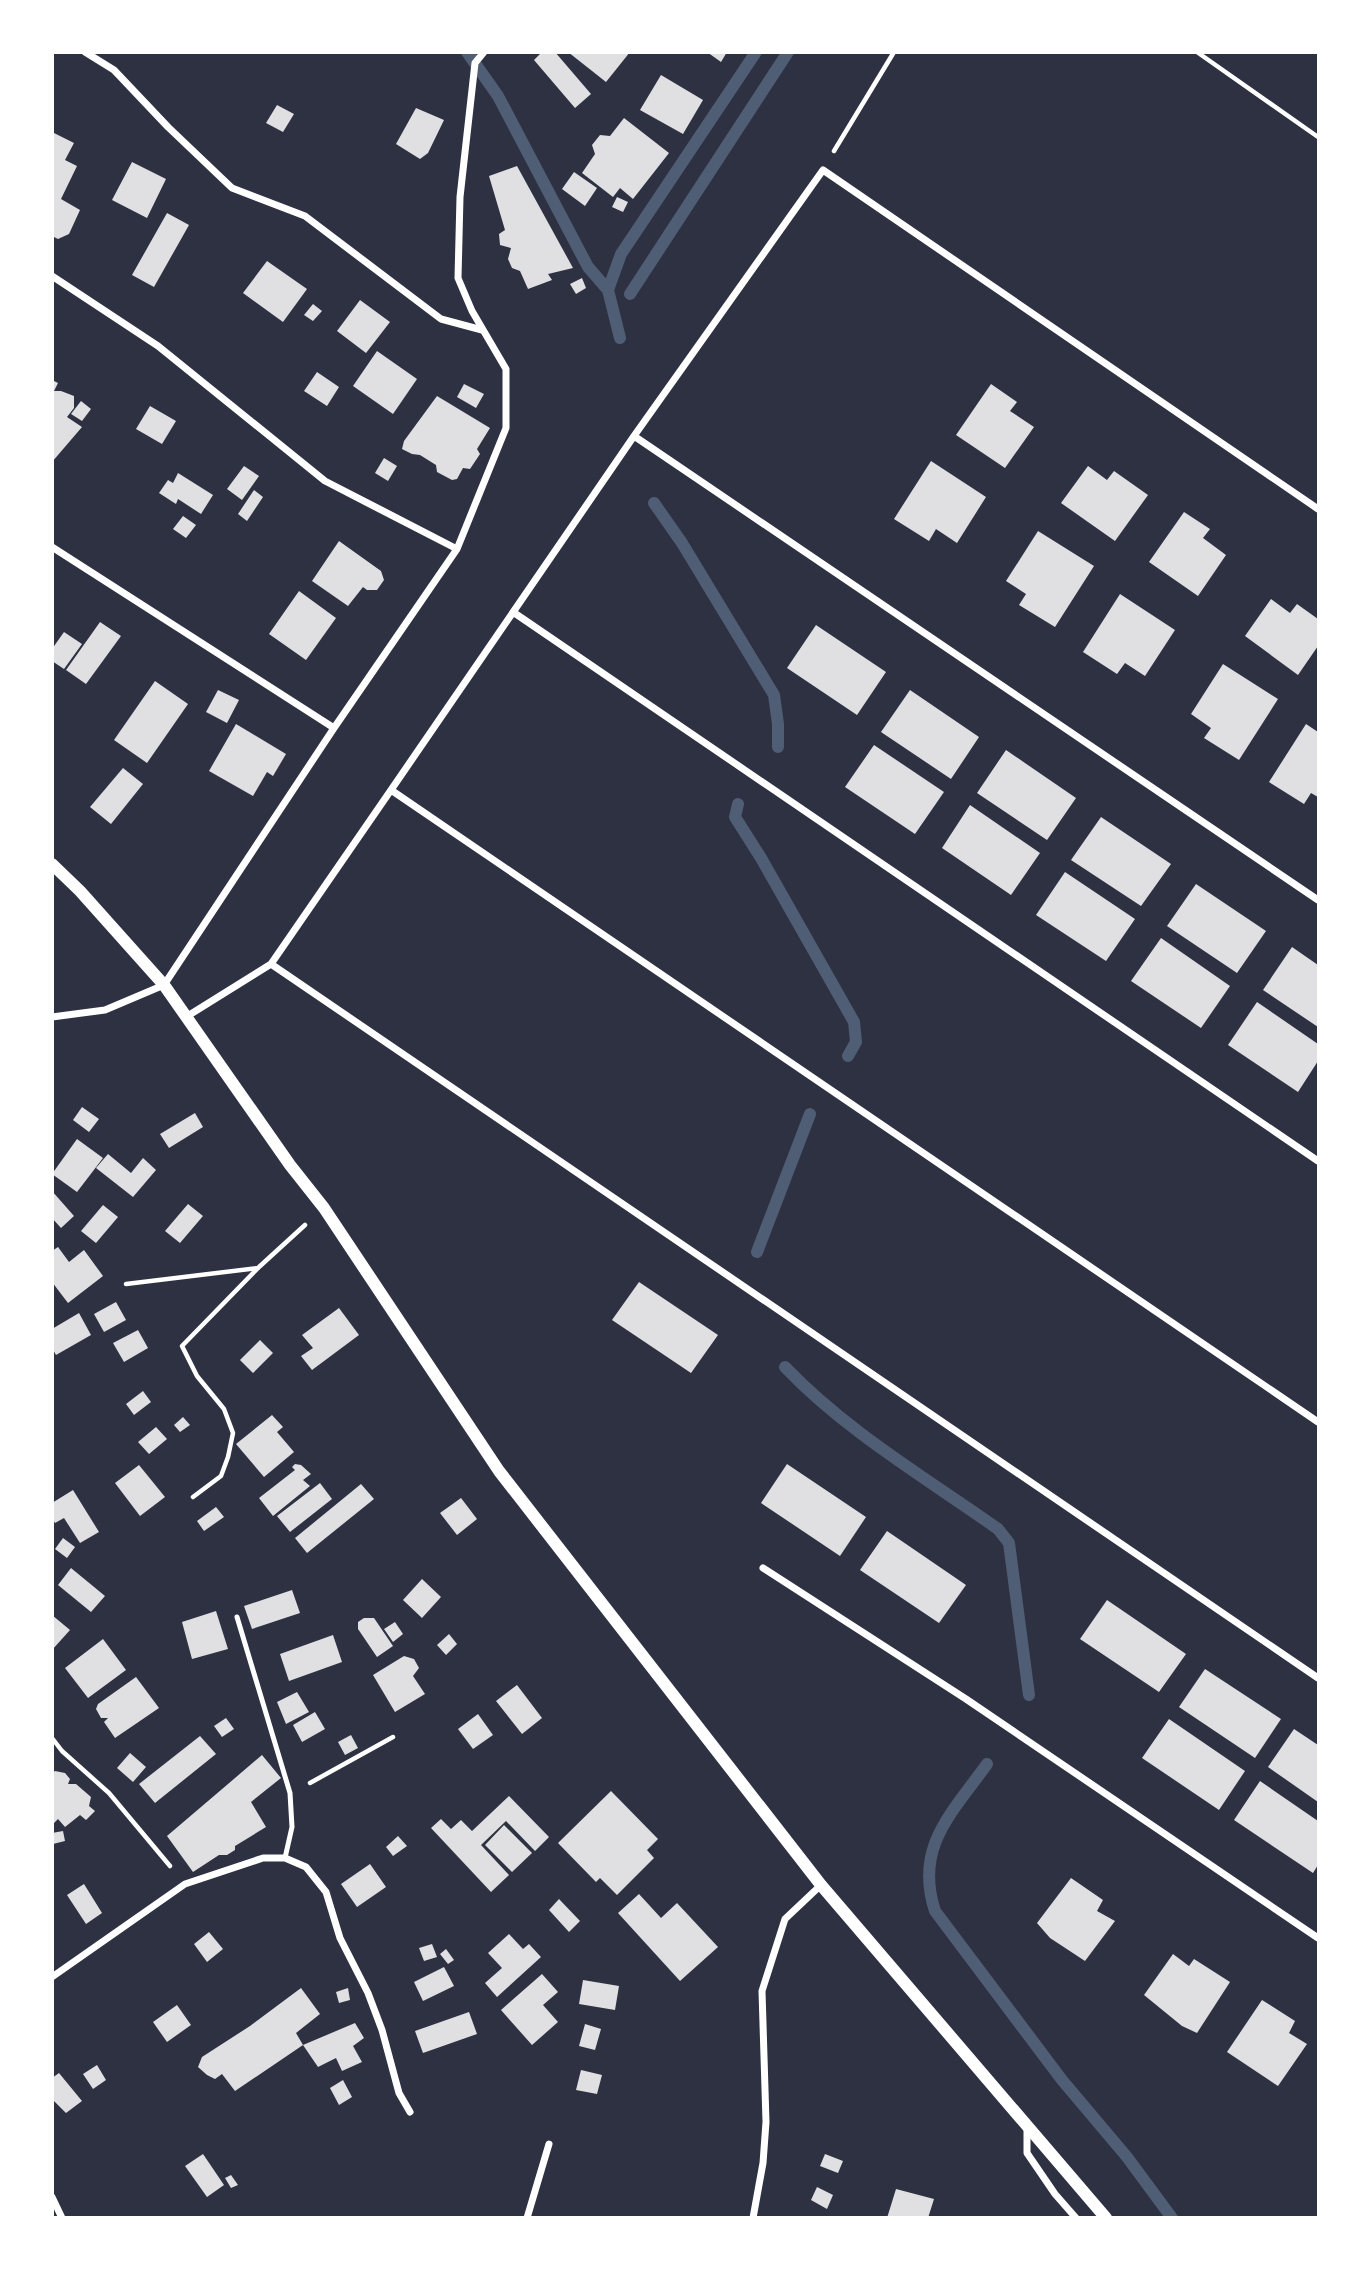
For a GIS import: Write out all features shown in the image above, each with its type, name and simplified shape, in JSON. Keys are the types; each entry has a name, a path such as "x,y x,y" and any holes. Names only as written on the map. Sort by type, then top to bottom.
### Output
{"street":[{"path":"85,52 114,70 168,127 232,188 305,216 442,318 482,330"},
{"path":"52,1017 105,1010 163,985 457,549 506,428 506,369 482,330 458,278 460,197 475,63 484,52"},
{"path":"186,1017 271,964 634,436 823,170 1318,509"},
{"path":"52,276 158,346 325,481 457,549"},
{"path":"634,436 1318,900"},
{"path":"52,547 334,728"},
{"path":"513,612 1318,1161"},
{"path":"391,789 1318,1422"},
{"path":"52,864 80,891 163,985 324,1208 499,1471 821,1885 1106,2217"},
{"path":"271,964 1318,1678"},
{"path":"763,1568 966,1699 1318,1938"},
{"path":"52,1977 185,1884 263,1858 285,1858 306,1867 326,1892 340,1938 373,2006 399,2092 410,2112"},
{"path":"753,2217 763,2163 766,2122 762,1991 785,1919 821,1885"},
{"path":"1027,2128 1027,2152 1055,2194 1076,2217"},
{"path":"527,2217 549,2144"},
{"path":"52,2197 58,2213"}],"lane":[{"path":"237,1617 290,1793 292,1827 285,1858"}],"path":[{"path":"823,170 894,52"},
{"path":"1196,52 1318,137"},
{"path":"193,1497 221,1476 229,1457 233,1433 224,1409 197,1376 181,1346 259,1267 324,1208"},
{"path":"126,1284 259,1267"},
{"path":"290,1793 393,1737"},
{"path":"52,1738 62,1751 109,1793 185,1884"}],"building":[{"path":"542,52 555,52 591,94 575,108 534,60"},
{"path":"568,52 630,52 606,82"},
{"path":"707,52 727,52 721,62"},
{"path":"661,75 703,100 683,134 640,110"},
{"path":"277,105 294,114 283,132 266,123"},
{"path":"416,108 444,120 428,153 420,159 396,144"},
{"path":"624,118 669,153 633,199 620,188 613,197 582,173 595,154 592,145 600,135 610,136"},
{"path":"52,132 74,143 65,160 77,166 61,199 80,210 69,234 58,239 52,236"},
{"path":"132,162 166,179 147,218 112,200"},
{"path":"517,166 573,268 548,274 552,280 528,289 520,271 512,268 508,259 511,248 500,245 499,234 505,230 489,176"},
{"path":"574,172 597,188 585,206 562,189"},
{"path":"617,197 628,202 623,212 612,207"},
{"path":"167,213 189,225 154,287 132,275"},
{"path":"267,261 307,289 283,322 243,293"},
{"path":"582,278 586,288 576,294 570,284"},
{"path":"360,300 390,322 366,353 337,331"},
{"path":"313,304 322,311 313,321 304,315"},
{"path":"377,351 417,379 393,414 353,386"},
{"path":"317,372 339,387 327,406 304,391"},
{"path":"52,380 58,383 54,391 74,396 74,408 67,417 82,427 52,462"},
{"path":"464,384 484,394 476,408 457,397"},
{"path":"991,384 1017,402 1010,411 1034,427 1005,468 956,435"},
{"path":"437,396 490,428 477,449 480,454 470,469 463,468 457,479 452,480 437,472 436,465 420,455 402,449 404,441"},
{"path":"81,401 91,409 82,421 71,414"},
{"path":"150,406 176,421 162,444 136,429"},
{"path":"384,458 397,466 388,481 375,473"},
{"path":"931,461 986,497 957,543 936,529 929,541 894,519"},
{"path":"244,466 259,476 242,500 227,489"},
{"path":"1088,466 1107,480 1114,471 1148,495 1115,541 1061,503"},
{"path":"178,473 213,495 201,514 178,499 176,504 159,493 168,480 173,483"},
{"path":"254,490 263,497 247,521 238,514"},
{"path":"1184,512 1210,529 1203,538 1226,555 1198,596 1149,562"},
{"path":"183,516 196,525 186,538 173,529"},
{"path":"1038,531 1094,566 1055,627 1019,605 1026,594 1006,581"},
{"path":"339,541 381,571 384,580 377,590 363,587 348,606 312,581"},
{"path":"299,591 336,618 306,660 269,634"},
{"path":"1120,594 1175,630 1145,676 1125,663 1117,674 1083,652"},
{"path":"1271,599 1290,613 1297,604 1318,619 1318,646 1298,675 1245,636"},
{"path":"100,622 121,636 86,684 66,670"},
{"path":"816,625 886,672 857,715 787,668"},
{"path":"64,632 82,644 64,669 52,661 52,649"},
{"path":"1223,664 1278,699 1239,760 1204,738 1211,728 1191,714"},
{"path":"155,681 188,704 147,763 114,740"},
{"path":"218,690 239,700 227,723 206,712"},
{"path":"910,690 979,737 951,779 881,732"},
{"path":"236,724 286,754 273,776 267,772 253,796 209,771"},
{"path":"1306,724 1318,732 1318,797 1311,793 1304,804 1269,782"},
{"path":"874,745 944,792 915,834 845,787"},
{"path":"1006,750 1076,798 1047,840 977,793"},
{"path":"123,768 143,784 111,824 90,807"},
{"path":"970,805 1040,853 1011,895 942,848"},
{"path":"1101,817 1171,864 1141,906 1071,860"},
{"path":"1065,872 1135,919 1106,961 1036,915"},
{"path":"1196,884 1266,931 1237,973 1167,926"},
{"path":"1161,938 1230,986 1201,1028 1131,981"},
{"path":"1292,947 1318,965 1318,1027 1263,990"},
{"path":"1257,1002 1318,1044 1318,1061 1298,1092 1228,1045"},
{"path":"82,1107 99,1119 89,1132 73,1120"},
{"path":"195,1113 203,1127 169,1148 160,1134"},
{"path":"77,1139 103,1158 77,1192 52,1174"},
{"path":"108,1154 131,1173 143,1158 156,1170 133,1197 96,1168"},
{"path":"52,1191 74,1216 61,1228 52,1218"},
{"path":"188,1204 203,1216 180,1243 165,1231"},
{"path":"103,1205 118,1217 96,1243 81,1231"},
{"path":"58,1247 69,1262 84,1250 103,1276 68,1303 52,1282 52,1251"},
{"path":"639,1282 718,1335 691,1373 612,1320"},
{"path":"116,1302 126,1320 104,1332 94,1314"},
{"path":"339,1308 359,1335 312,1370 301,1356 313,1348 302,1335"},
{"path":"79,1313 91,1335 56,1355 52,1348 52,1329"},
{"path":"138,1330 148,1348 124,1362 113,1343"},
{"path":"260,1340 273,1353 253,1373 240,1360"},
{"path":"143,1391 151,1402 134,1415 126,1404"},
{"path":"272,1415 283,1427 277,1432 294,1452 264,1477 236,1444"},
{"path":"183,1417 190,1425 180,1432 174,1425"},
{"path":"156,1427 167,1439 149,1454 138,1442"},
{"path":"295,1464 301,1465 311,1474 303,1480 310,1486 273,1516 259,1498 295,1470 292,1467"},
{"path":"787,1464 866,1517 840,1556 761,1503"},
{"path":"139,1465 165,1497 140,1516 115,1483"},
{"path":"320,1483 332,1499 290,1532 277,1516"},
{"path":"361,1484 374,1499 307,1553 295,1538"},
{"path":"73,1490 99,1532 80,1543 64,1518 55,1523 52,1518 52,1503"},
{"path":"461,1498 477,1519 457,1535 440,1513"},
{"path":"216,1507 224,1517 204,1531 197,1521"},
{"path":"887,1531 966,1585 939,1623 860,1570"},
{"path":"63,1538 75,1547 67,1558 55,1549"},
{"path":"71,1568 105,1596 91,1612 58,1585"},
{"path":"422,1579 441,1597 422,1618 403,1600"},
{"path":"292,1590 300,1613 252,1629 244,1606"},
{"path":"1107,1600 1186,1654 1159,1692 1080,1639"},
{"path":"216,1611 228,1649 192,1659 182,1622"},
{"path":"52,1615 70,1630 52,1650"},
{"path":"364,1618 374,1618 393,1646 377,1657 358,1629 358,1622"},
{"path":"395,1622 403,1634 393,1642 384,1629"},
{"path":"449,1634 457,1644 446,1655 437,1645"},
{"path":"333,1635 342,1662 289,1681 280,1654"},
{"path":"103,1639 126,1670 88,1698 65,1668"},
{"path":"404,1656 414,1659 419,1668 413,1676 425,1694 395,1712 373,1675"},
{"path":"1205,1669 1281,1719 1255,1758 1179,1707"},
{"path":"136,1677 159,1708 115,1738 104,1722 108,1718 101,1718 96,1709 98,1704"},
{"path":"517,1685 542,1718 522,1734 496,1701"},
{"path":"297,1692 309,1712 286,1724 277,1702"},
{"path":"315,1712 325,1729 302,1742 293,1725"},
{"path":"478,1714 493,1735 473,1749 458,1729"},
{"path":"226,1718 234,1729 222,1737 214,1726"},
{"path":"1169,1719 1245,1771 1219,1810 1142,1758"},
{"path":"1294,1729 1318,1745 1318,1802 1268,1767"},
{"path":"351,1735 358,1748 345,1755 338,1742"},
{"path":"200,1736 216,1754 155,1803 139,1784"},
{"path":"130,1753 146,1767 133,1782 117,1768"},
{"path":"262,1755 281,1778 251,1802 266,1827 235,1846 235,1850 227,1855 219,1855 193,1872 167,1836"},
{"path":"52,1773 65,1773 70,1779 68,1784 76,1784 91,1797 89,1806 95,1811 86,1820 80,1815 65,1827 58,1819 52,1825"},
{"path":"1260,1781 1318,1821 1318,1865 1313,1873 1234,1820"},
{"path":"611,1791 658,1839 647,1850 654,1858 617,1895 600,1878 596,1882 558,1843"},
{"path":"509,1796 549,1837 535,1851 506,1821 481,1845 509,1875 491,1892 431,1828 441,1819 451,1829 461,1820 472,1831"},
{"path":"504,1825 532,1853 512,1872 485,1845"},
{"path":"63,1831 65,1841 53,1844 52,1833"},
{"path":"398,1836 407,1846 393,1856 386,1847"},
{"path":"370,1864 386,1887 357,1907 341,1884"},
{"path":"1071,1878 1103,1900 1097,1911 1115,1921 1085,1961 1050,1938 1037,1923"},
{"path":"84,1884 102,1913 86,1924 67,1895"},
{"path":"639,1894 661,1918 677,1903 718,1947 680,1981 618,1913"},
{"path":"559,1899 580,1921 569,1932 549,1910"},
{"path":"209,1932 223,1949 207,1962 194,1944"},
{"path":"509,1934 523,1949 529,1944 541,1957 497,1997 485,1983 502,1968 488,1953"},
{"path":"432,1944 437,1957 424,1961 419,1948"},
{"path":"446,1949 454,1960 448,1964 440,1954"},
{"path":"1173,1954 1189,1966 1194,1959 1230,1982 1197,2033 1182,2026 1144,1995"},
{"path":"444,1967 454,1986 423,2001 414,1982"},
{"path":"542,1974 558,1992 543,2005 558,2022 532,2045 501,2010"},
{"path":"583,1980 619,1986 615,2010 579,2004"},
{"path":"301,1988 320,2014 296,2033 303,2045 235,2091 222,2074 215,2079 198,2067 202,2057"},
{"path":"348,1988 350,2000 339,2003 336,1992"},
{"path":"1262,2000 1295,2021 1289,2033 1307,2044 1278,2086 1227,2052"},
{"path":"177,2005 191,2025 167,2042 153,2022"},
{"path":"469,2012 477,2034 423,2053 415,2031"},
{"path":"355,2023 364,2038 353,2046 362,2062 342,2071 336,2058 318,2067 303,2045"},
{"path":"585,2024 601,2029 595,2050 579,2046"},
{"path":"97,2065 106,2080 93,2089 83,2074"},
{"path":"581,2070 602,2075 597,2094 576,2090"},
{"path":"59,2073 82,2101 66,2113 52,2099 52,2078"},
{"path":"343,2080 352,2097 339,2105 330,2088"},
{"path":"203,2154 224,2185 207,2197 185,2166"},
{"path":"825,2154 843,2161 838,2173 820,2166"},
{"path":"231,2175 238,2185 231,2188 225,2178"},
{"path":"817,2187 833,2195 827,2209 811,2200"},
{"path":"896,2189 934,2199 928,2218 887,2218"}],"waterway":[{"path":"467,52 498,96 588,267 608,290 620,338"},
{"path":"608,290 621,254 756,52"},
{"path":"630,294 788,52"},
{"path":"654,503 682,543 774,695 778,747"},
{"path":"738,804 735,817 854,1022 856,1042 848,1056"},
{"path":"757,1252 810,1114"},
{"path":"785,1367 860,1433 998,1529 1009,1543 1029,1695"},
{"path":"987,1764 950,1815 933,1849 929,1868 935,1911 1062,2080 1127,2157 1172,2218"}]}
